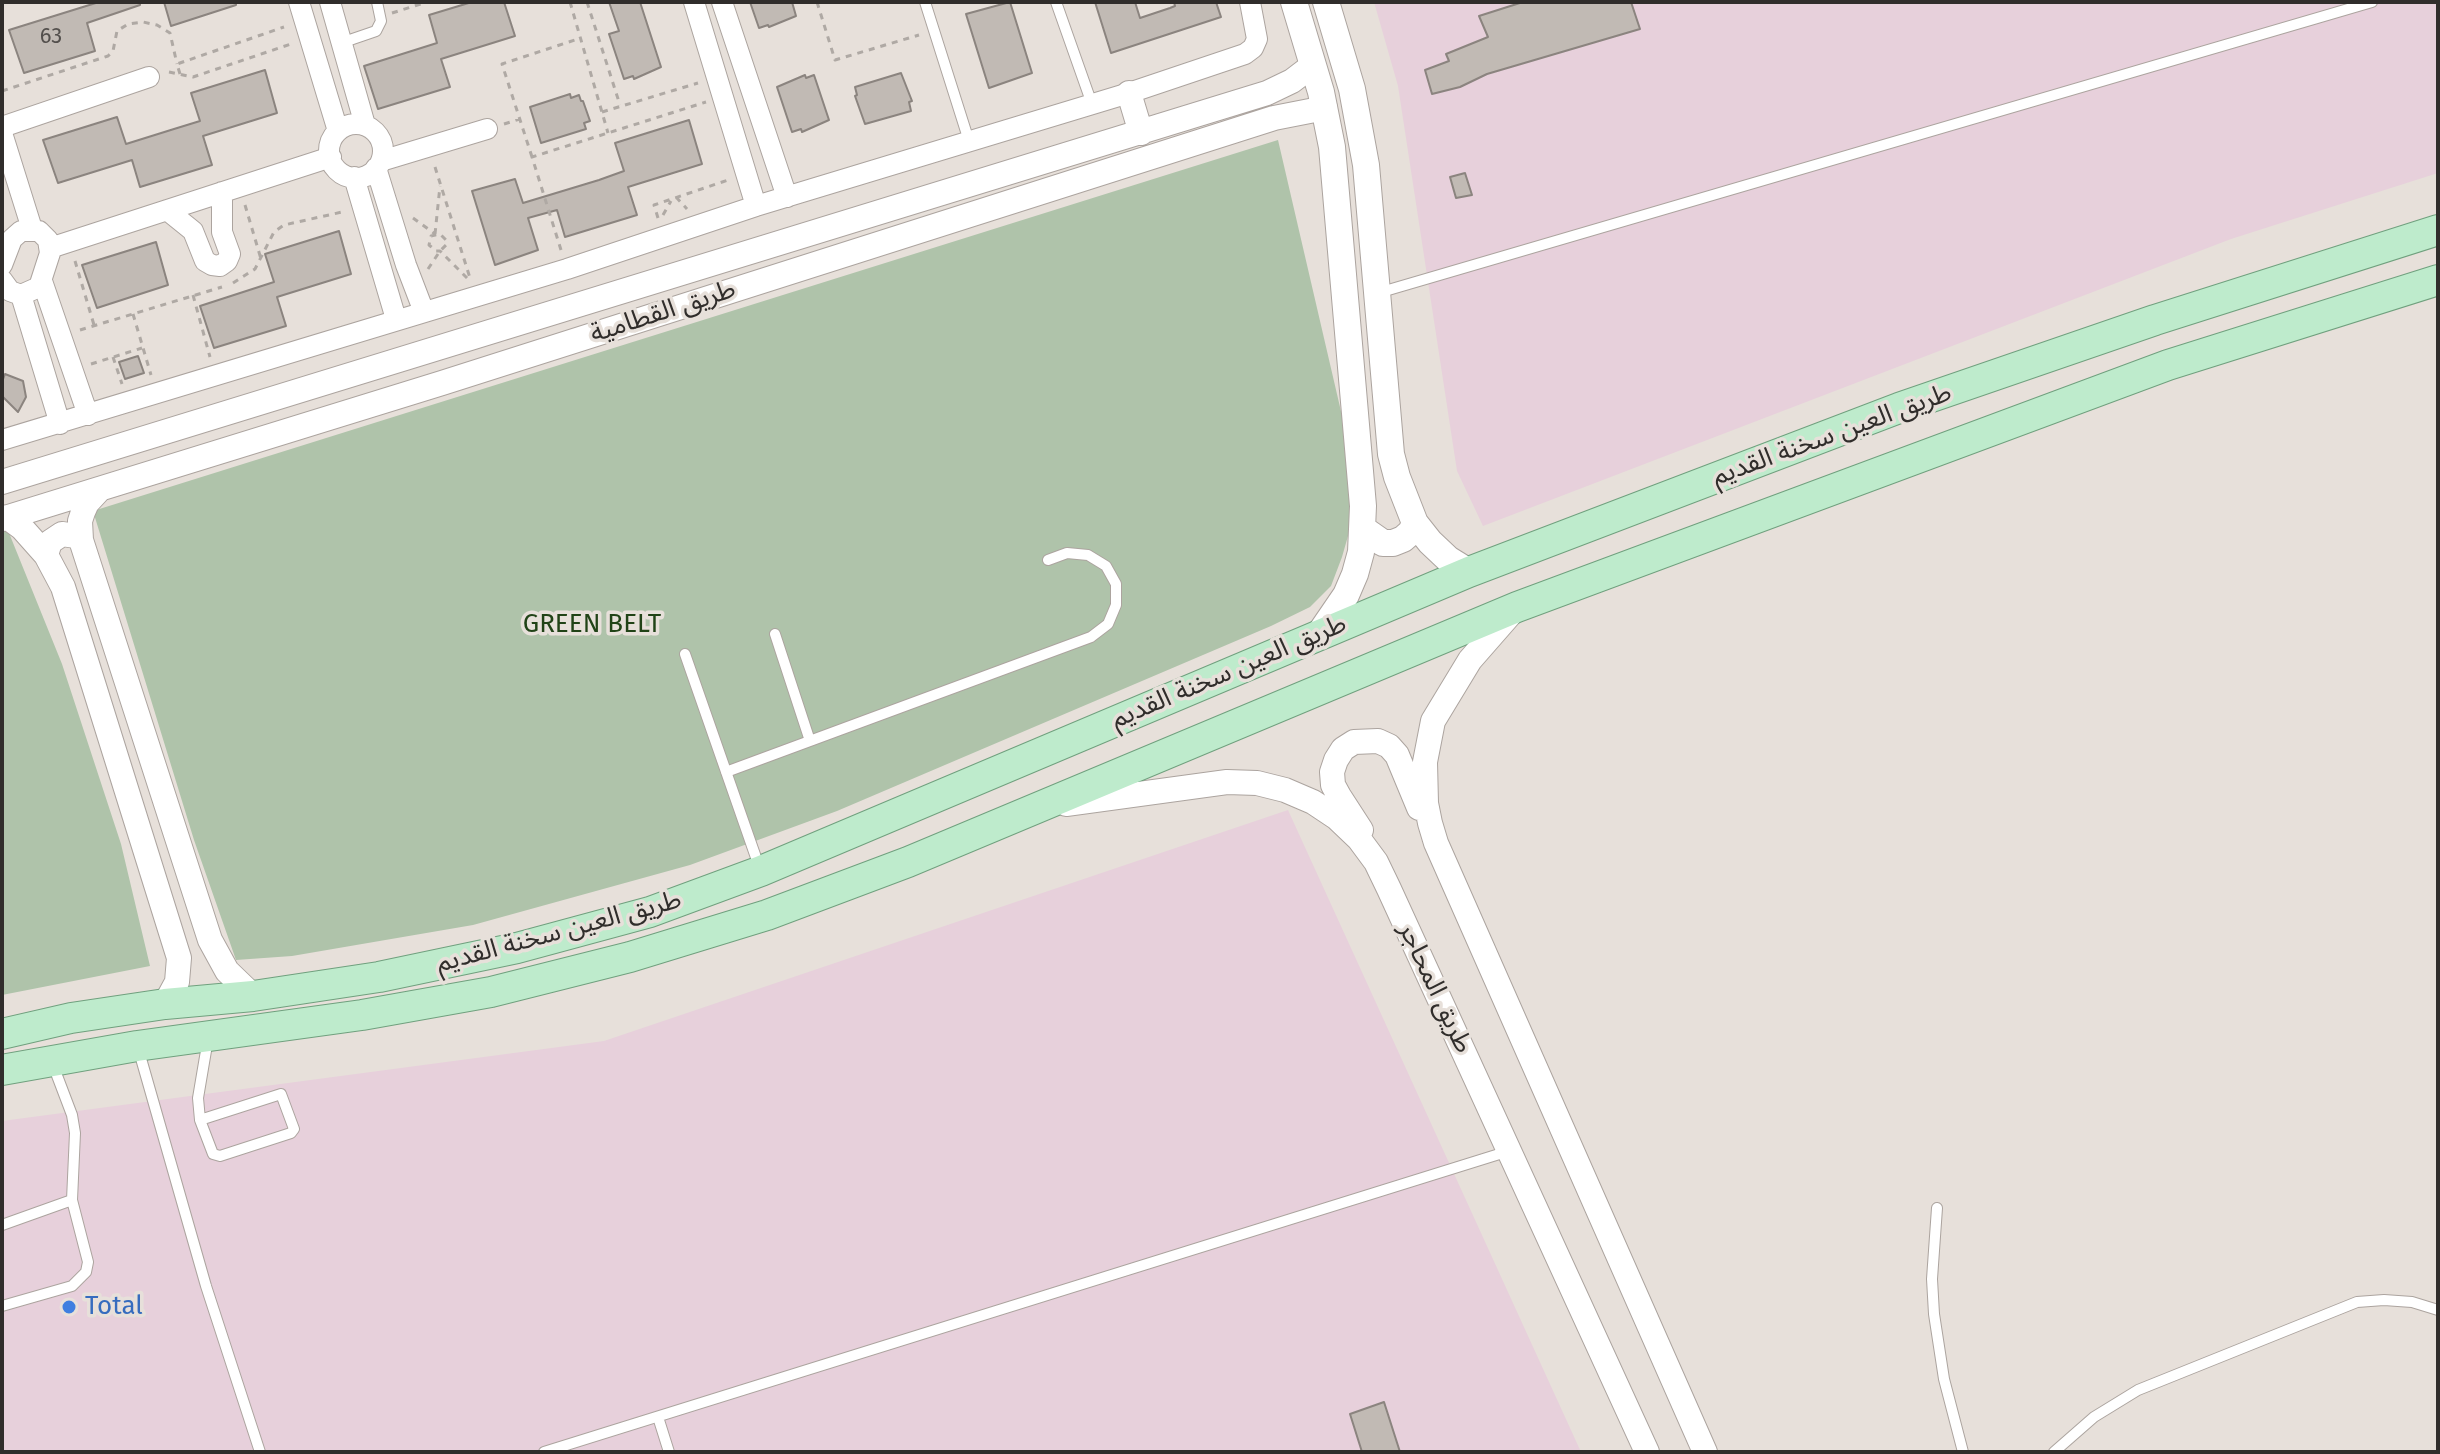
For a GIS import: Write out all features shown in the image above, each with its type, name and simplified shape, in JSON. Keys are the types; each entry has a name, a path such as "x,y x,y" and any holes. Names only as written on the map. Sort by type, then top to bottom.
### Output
{"main road":[{"path":"1294,2 1325,108 1334,166 1363,529 1361,552 1350,585 1320,633"},
{"path":"1326,2 1352,89 1362,140 1391,454 1415,523 1439,551 1469,572"},
{"name":"طريق العين سخنة القديم","path":"2,1034 71,1018 379,977 517,948 650,912 761,871 1469,572 1899,408 2155,320 2438,230"},
{"name":"طريق العين سخنة القديم","path":"2,1070 137,1046 362,1015 491,992 630,957 767,915 908,862 1517,607 2168,365 2438,280"},
{"path":"1363,529 1383,543 1393,543 1403,539 1415,523"}],"street":[{"path":"330,2 365,125"},
{"path":"694,2 756,206"},
{"path":"722,2 787,197"},
{"path":"2,440 567,269 756,206 1129,93 1245,54 1253,48 1257,39 1250,2"},
{"path":"305,20 338,131"},
{"name":"طريق القطامية","path":"2,482 1267,93 1292,81 1313,65"},
{"path":"2,127 149,77"},
{"path":"1129,93 1141,133"},
{"name":"طريق القطامية","path":"4,518 442,383 1286,114 1325,108"},
{"path":"424,312 406,265 379,164 383,153 381,139 365,125 351,124 338,131 332,140 331,157 337,169 354,177 366,175 379,164 487,129"},
{"path":"2,133 32,229"},
{"path":"2,280 10,291 21,295 33,291 42,281 60,245 331,157"},
{"path":"354,177 396,319"},
{"path":"167,210 193,231 205,261 220,266 230,254 222,232 231,190"},
{"path":"2,221 9,244"},
{"path":"2,265 16,234 32,229 60,245"},
{"path":"42,281 88,415"},
{"path":"21,295 60,424"},
{"path":"433,348 442,383"},
{"path":"100,489 83,512 81,540 210,940 227,971 253,996"},
{"path":"4,518 22,528 46,555 63,587 176,946 179,970 172,994 165,1004"},
{"path":"46,555 47,548 56,537 69,534 81,540"},
{"path":"1436,843 1425,782 1433,721 1470,660 1517,607"},
{"path":"1376,862 1360,828 1333,785 1332,772 1336,760 1343,749 1354,742 1378,741 1397,755 1705,1452"},
{"name":"طريق المحاجر","path":"1035,808 1227,782 1257,783 1313,802 1337,818 1359,839 1376,862 1647,1452"}],"lane":[{"path":"341,43 376,31 381,16 377,2"},
{"path":"925,2 969,141"},
{"path":"1056,2 1092,104"},
{"path":"1376,294 2372,2"},
{"path":"726,772 1091,637 1108,624 1116,605 1116,584 1106,566 1088,555 1067,553 1048,560"},
{"path":"775,634 810,741"},
{"path":"685,654 761,871"},
{"path":"200,1120 281,1094 294,1129 291,1133 220,1156 213,1154 200,1120 198,1088 208,1037"},
{"path":"137,1046 206,1286 260,1452"},
{"path":"2,1306 72,1286 86,1272 88,1262 72,1200 75,1133 66,1097 51,1060"},
{"path":"544,1452 1510,1151"},
{"path":"2,1225 72,1200"},
{"path":"1937,1208 1932,1279 1934,1314 1944,1379 1963,1452"},
{"path":"2054,1452 2094,1417 2138,1390 2357,1302 2412,1302 2438,1310"},
{"path":"658,1417 669,1452"}],"path":[{"path":"381,16 427,2"},
{"path":"570,2 608,133"},
{"path":"587,2 620,107"},
{"path":"817,2 835,60 934,31"},
{"path":"177,64 305,20"},
{"path":"149,77 163,72 193,77 305,20"},
{"path":"2,91 108,56 113,51 117,31 128,24 143,22 157,25 170,33 180,74"},
{"path":"567,269 502,64 581,38"},
{"path":"602,112 720,87"},
{"path":"532,157 608,133 720,87"},
{"path":"429,146 471,282 440,251 431,249 429,245 431,236 435,234 440,182"},
{"path":"672,199 659,222 654,205 746,174"},
{"path":"231,190 261,259"},
{"path":"435,234 446,240 447,244 440,251"},
{"path":"446,240 458,239"},
{"path":"60,245 94,325"},
{"path":"193,295 215,376"},
{"path":"133,314 156,394"},
{"path":"73,369 143,348"},
{"path":"113,357 128,403"}],"shaded area":[{"path":"1374,2 2438,2 2438,173 2231,239 1483,526 1457,471 1398,86"},
{"path":"1288,810 1581,1452 2,1452 2,1121 604,1041"}],"green space":[{"name":"GREEN BELT","path":"1278,140 1356,476 1352,522 1342,557 1331,586 1310,607 837,811 690,865 473,925 292,956 236,960 194,840 93,511"},
{"path":"7,528 62,664 121,844 150,966 2,995 2,530"}],"building":[{"path":"99,2 140,2 140,5 87,23 95,51 24,73 9,30"},
{"path":"164,2 236,2 236,5 171,26"},
{"path":"472,2 504,2 515,36 441,59 450,87 378,109 364,66 437,43 429,15"},
{"path":"609,2 640,2 661,67 634,79 633,76 624,79 609,34 619,31"},
{"path":"750,2 792,2 796,16 759,28"},
{"path":"1010,2 1032,73 989,88 966,14"},
{"path":"1095,2 1135,2 1140,18 1175,6 1174,2 1216,2 1221,17 1111,53"},
{"path":"1523,2 1631,2 1640,29 1487,74 1460,87 1432,94 1425,70 1449,61 1446,54 1488,37 1479,16"},
{"path":"265,70 277,113 203,136 212,165 140,187 132,160 58,183 43,140 117,117 126,144 200,121 191,93"},
{"path":"901,73 912,101 909,102 911,111 865,124 855,87"},
{"path":"805,75 806,78 814,75 829,120 802,132 801,129 792,132 777,87"},
{"path":"570,94 571,98 579,95 583,101 590,121 584,123 586,129 541,143 530,107"},
{"path":"689,120 702,164 628,187 637,215 565,237 557,210 528,218 538,250 495,265 472,191 515,179 523,203 599,180 624,171 615,143"},
{"path":"1465,173 1472,195 1456,198 1450,177"},
{"path":"339,231 351,274 277,297 286,326 214,348 200,306 274,282 265,254"},
{"path":"156,242 168,285 97,308 82,265"},
{"path":"138,356 144,373 125,379 119,362"},
{"path":"5,374 23,381 26,397 18,412 2,396"},
{"path":"1384,1402 1400,1452 1362,1452 1350,1414"}],"place":[{"name":"Total","path":"69,1307"}]}
